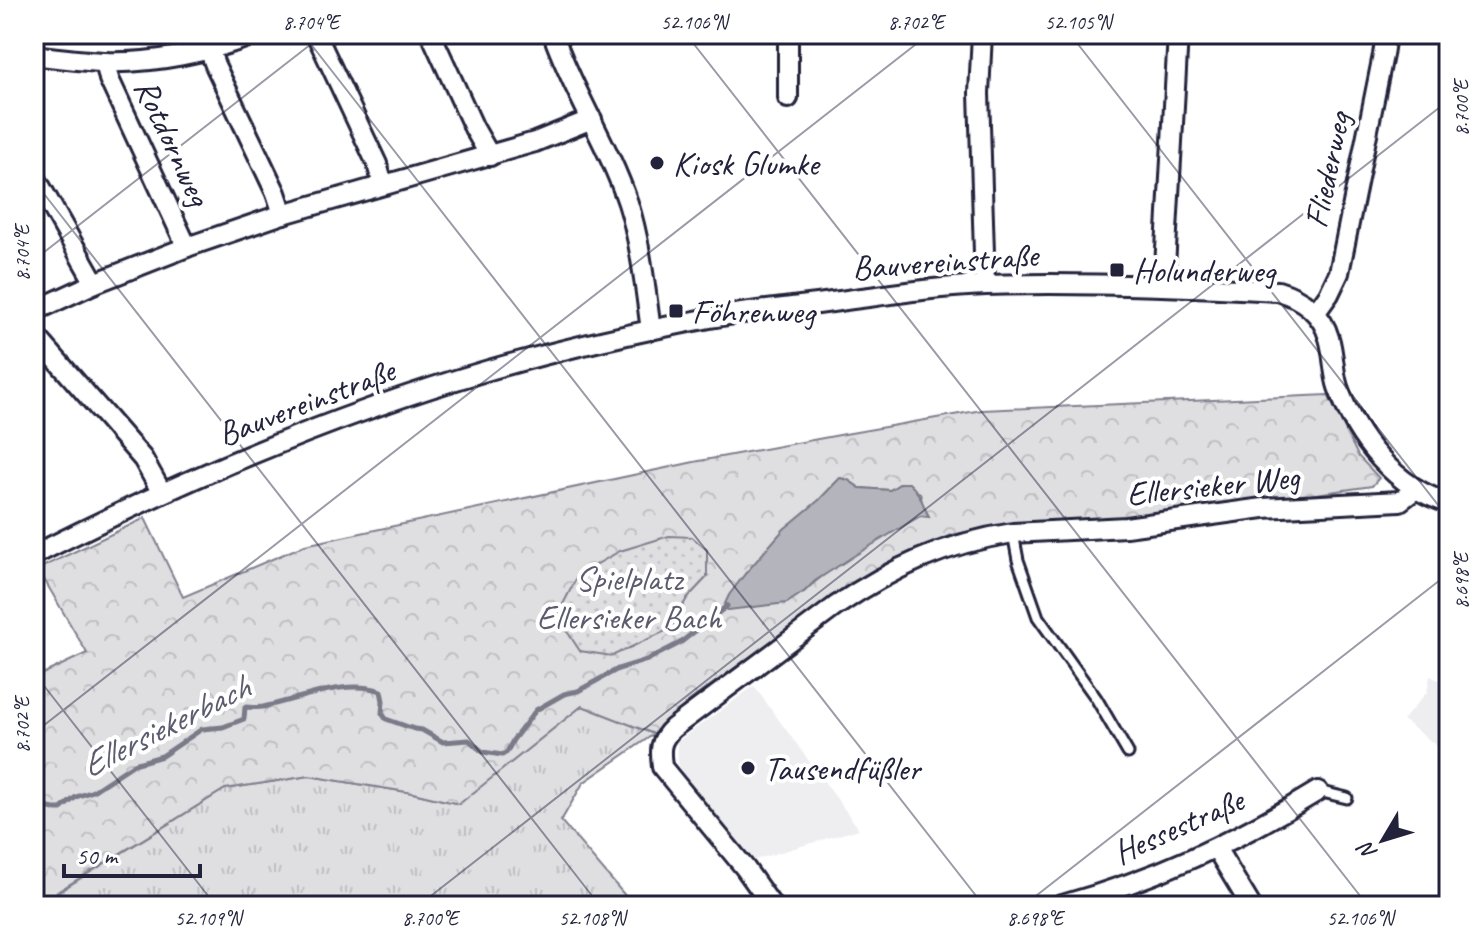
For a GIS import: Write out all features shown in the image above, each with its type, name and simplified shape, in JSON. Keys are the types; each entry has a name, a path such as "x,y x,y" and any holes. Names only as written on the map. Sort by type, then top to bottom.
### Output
{"street":[{"path":"34,55 105,62 131,61 209,49 256,34"},
{"path":"316,34 377,164 383,185"},
{"path":"431,34 490,156"},
{"path":"553,34 563,63 592,119 628,204 641,260 651,330"},
{"path":"788,34 788,98"},
{"path":"982,34 979,93 985,285"},
{"path":"1164,285 1178,34"},
{"name":"Fliederweg","path":"1316,312 1339,273 1386,34"},
{"name":"Rotdornweg","path":"209,49 283,214"},
{"name":"Rotdornweg","path":"105,62 109,79 187,247"},
{"name":"Rotdornweg","path":"34,314 95,283 187,247 283,214 535,142 592,119"},
{"path":"34,175 95,283"},
{"name":"Bauvereinstraße","path":"34,555 162,493 284,441 399,399 487,370 712,317 902,292 985,285 1164,285 1278,291 1292,295 1316,312"},
{"path":"1316,312 1329,338 1337,384 1362,436 1378,456 1416,489 1449,503"},
{"path":"34,334 143,459 162,493"},
{"name":"Ellersieker Weg","path":"772,906 745,868 668,776 662,767 659,750 673,728 861,589 901,567 962,543 1013,533 1126,527 1263,508 1400,501 1416,489"},
{"name":"Hessestraße","path":"1059,906 1174,867 1259,826 1318,791"},
{"path":"1216,848 1251,906"}],"lane":[{"path":"1013,533 1018,560 1038,617 1096,698 1128,753"},
{"path":"1318,791 1347,798"}],"shaded area":[{"path":"840,478 860,488 890,490 901,483 909,483 919,495 929,517 920,516 857,554 787,603 723,608 745,574 784,529"},
{"path":"1430,676 1449,684 1449,759 1403,720 1427,692"},
{"name":"Tausendfüßler","path":"754,686 859,829 754,860 683,774 678,763 677,742"}],"green space":[{"path":"1328,395 1358,456 1379,478 1372,486 1110,523 996,527 951,535 851,584 689,701 654,734 582,706 459,804 309,776 225,789 34,906 34,678 87,653 38,569 145,518 183,597 305,545 694,462 982,410","holes":["840,478 860,488 890,490 901,483 920,493 929,516 920,516 860,551 805,591 819,500","707,577 687,598 670,629 557,617"]},
{"name":"Spielplatz Ellersieker Bach","path":"669,536 692,537 707,550 707,577 687,598 670,629 612,656 580,651 557,616 578,575 620,551"},
{"path":"582,705 654,734 583,783 561,821 634,906 36,906 225,789 309,776 459,804"}],"waterway":[{"name":"Ellersiekerbach","path":"34,808 61,809 134,764 162,756 202,729 223,727 244,719 245,707 263,707 353,687 381,691 382,713 386,719 422,730 443,742 469,740 483,752 502,755 536,710 564,694 578,691 618,669 647,660 680,643 727,606"}],"place":[{"name":"Kiosk Glumke","path":"657,163"},
{"name":"Holunderweg","path":"1117,270"},
{"name":"Föhrenweg","path":"676,311"},
{"name":"Tausendfüßler","path":"748,768"}]}
